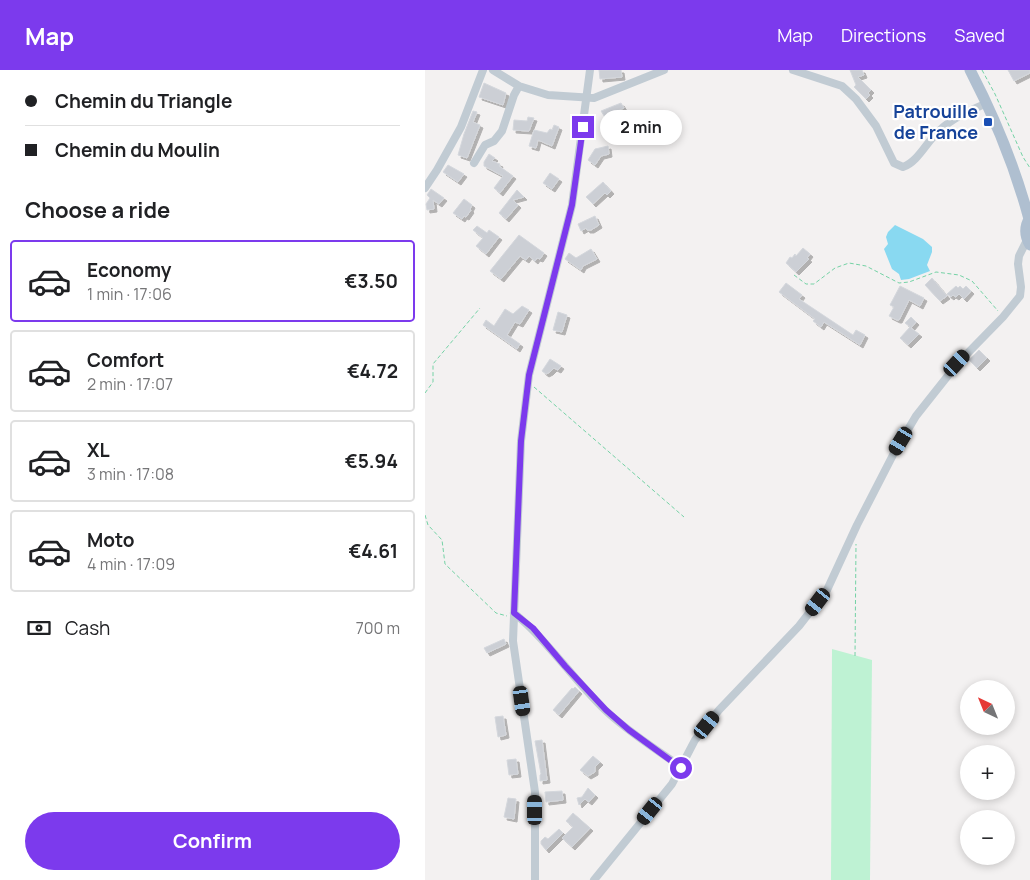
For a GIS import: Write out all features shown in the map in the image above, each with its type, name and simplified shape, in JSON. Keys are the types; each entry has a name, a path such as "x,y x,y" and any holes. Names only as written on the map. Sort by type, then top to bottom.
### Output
{"main road":[{"path":"970,70 1005,144 1029,218 1025,230 1028,242"},
{"path":"977,70 997,110 1030,192"}],"street":[{"path":"425,188 461,127 483,70"},
{"path":"493,70 519,86 547,94 594,98 663,70"},
{"path":"535,880 535,792 513,640 521,441 528,381 572,205 590,70"},
{"path":"793,70 842,86 856,99 876,126 894,163 899,166 907,166 912,162 937,132 948,123 987,103"},
{"path":"474,163 485,145 494,141 502,131 519,86"},
{"path":"594,880 672,784 695,740 719,710 799,626 827,590 857,525 894,453 917,416 957,363 1003,317 1020,296 1019,256 1028,242"},
{"path":"514,615 533,628 606,710 629,730 681,768"}],"path":[{"path":"983,70 1023,158 1030,168"},
{"path":"794,275 807,284 814,284 835,268 849,263 866,266 899,283 909,282 936,272 959,275 971,281 1003,317"},
{"path":"425,393 433,382 433,364 480,308"},
{"path":"528,381 684,517"},
{"path":"425,515 428,524 441,540 445,564 496,613 514,615"},
{"path":"855,656 856,544"}],"green space":[{"path":"832,649 872,660 870,880 831,880"}],"water":[{"path":"895,225 923,239 932,247 927,265 930,271 901,280 899,274 892,269 884,249 888,244 886,237 888,232"}],"building":[{"path":"599,70 621,70 622,77 600,79"},
{"path":"850,70 862,70 864,75 858,77 871,90 868,93 870,95 866,99 854,87 856,85"},
{"path":"1008,70 1030,70 1030,73 1014,81"},
{"path":"484,83 506,93 503,105 479,97"},
{"path":"621,103 624,108 617,111 619,116 608,122 601,111"},
{"path":"473,111 477,112 473,122 480,125 467,158 458,155"},
{"path":"528,117 534,118 529,131 513,130 514,120 527,121"},
{"path":"554,125 559,127 552,146 538,140 536,148 529,146 534,130 547,133 550,129 552,130"},
{"path":"608,146 609,154 601,156 595,165 588,160 595,149"},
{"path":"489,154 495,158 492,161 500,164 499,166 513,176 500,193 494,188 503,176 484,166 484,162"},
{"path":"448,165 464,174 458,182 443,172"},
{"path":"550,173 559,179 552,189 543,183"},
{"path":"603,182 611,191 607,195 605,193 593,204 586,197"},
{"path":"431,189 444,198 439,204 433,200 434,209 427,210 426,204 430,198 427,195"},
{"path":"517,190 524,197 513,200 518,205 506,219 499,213"},
{"path":"464,199 472,205 466,217 464,216 462,219 453,213"},
{"path":"595,216 599,225 591,230 586,228 581,231 578,224"},
{"path":"477,226 487,233 489,230 499,237 486,254 476,246 483,238 473,230"},
{"path":"519,235 544,253 540,259 537,258 535,261 529,256 526,260 520,256 501,279 490,271"},
{"path":"803,248 810,254 807,258 809,259 796,272 786,263 790,257 792,258 795,254 796,256"},
{"path":"591,249 597,259 583,266 581,270 565,259 569,253 576,258"},
{"path":"932,278 947,296 940,301 925,285"},
{"path":"786,283 802,295 799,299 853,335 856,330 865,335 860,345 824,322 821,327 813,321 815,319 779,292"},
{"path":"900,286 924,298 920,306 909,300 899,320 897,320 889,316 894,307 890,305"},
{"path":"956,286 958,288 960,286 963,289 966,286 971,291 964,299 959,294 956,297 953,295 951,297 947,294"},
{"path":"522,306 529,310 520,324 515,322 507,335 520,344 517,349 483,325 486,320 494,326 505,309 513,314"},
{"path":"558,312 567,315 562,332 553,330"},
{"path":"911,317 916,322 911,328 919,334 908,345 900,338 910,327 905,323"},
{"path":"979,350 987,358 977,368 969,360"},
{"path":"550,359 561,366 558,370 554,368 546,374 542,371"},
{"path":"504,639 506,644 487,653 484,648"},
{"path":"575,687 579,691 559,715 553,710"},
{"path":"503,716 506,735 498,737 495,717"},
{"path":"542,740 547,780 540,781 541,774 535,741"},
{"path":"593,756 600,762 595,767 595,772 588,776 580,770"},
{"path":"516,759 518,774 509,775 507,760"},
{"path":"588,788 595,795 589,802 585,799 579,805 577,798 582,797"},
{"path":"562,791 563,800 546,802 545,792"},
{"path":"508,798 516,799 514,819 504,817"},
{"path":"573,813 590,828 572,847 562,838 573,827 566,821"},
{"path":"559,829 563,833 546,850 541,841 545,837 548,839"}],"place":[{"name":"Patrouille de France","path":"988,122"}],"route":[{"path":"583,127 572,205 529,375 521,441 514,613 533,628 606,710 629,730 681,768"}]}
